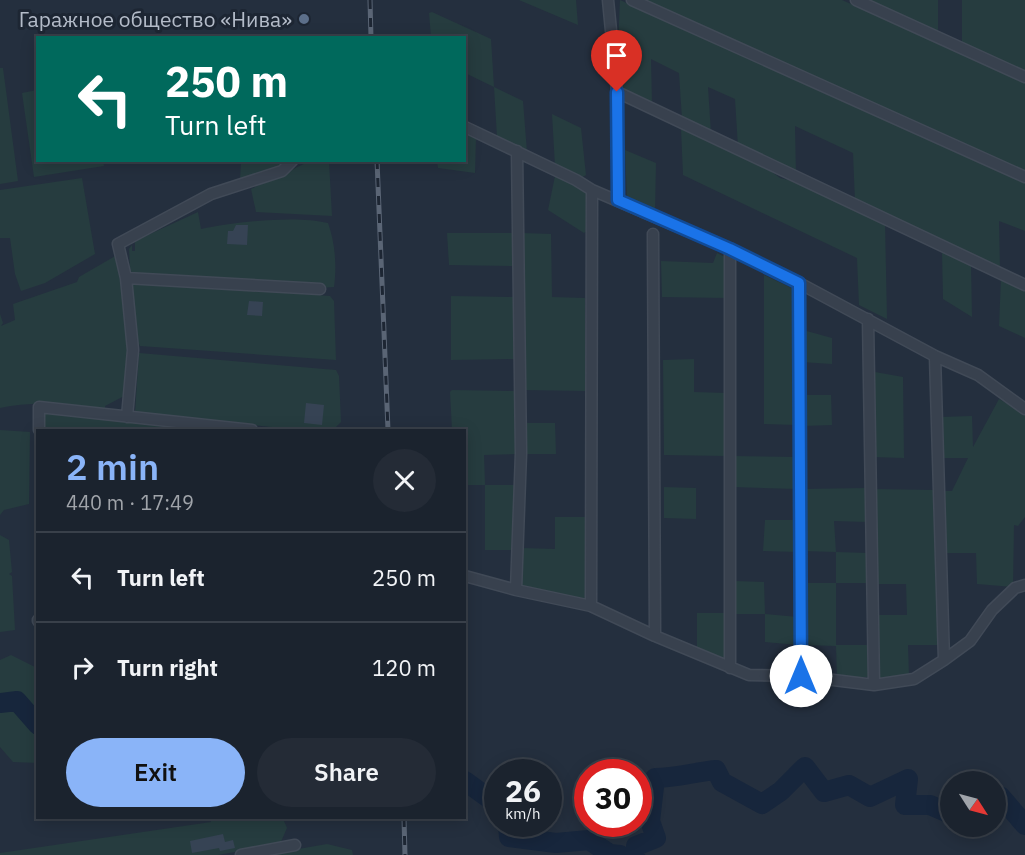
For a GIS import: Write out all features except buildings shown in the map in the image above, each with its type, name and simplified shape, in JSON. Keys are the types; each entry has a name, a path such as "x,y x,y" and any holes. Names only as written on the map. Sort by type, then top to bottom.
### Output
{"street":[{"path":"608,0 617,92 618,200"},
{"path":"632,0 1025,177"},
{"path":"856,0 1025,77"},
{"path":"617,92 1025,285"},
{"path":"466,127 576,180 592,190 730,249 799,283 935,356 978,375 1025,409"},
{"path":"516,590 520,453 517,151"},
{"path":"128,417 133,350 126,278 118,244 211,194 282,171 291,162"},
{"path":"591,606 592,190"},
{"path":"653,234 656,636"},
{"path":"730,249 730,668"},
{"path":"126,278 320,289"},
{"path":"799,283 801,676"},
{"path":"868,319 874,686"},
{"path":"935,356 945,660"},
{"path":"39,429 39,407 242,429"},
{"path":"466,576 591,606 749,675 801,676 874,686 914,679 945,660 970,641 999,603 1015,588 1025,585"},
{"path":"241,855 295,845"}],"green space":[{"path":"519,0 576,0 578,25"},
{"path":"620,0 1025,181 1025,231 999,221 1000,270 855,202 853,153 795,126 796,175 738,147 735,99 708,87 711,133 682,119 679,73 651,59 652,103 622,90 618,47"},
{"path":"638,0 842,0 1025,81 1025,173"},
{"path":"864,0 938,0 938,34"},
{"path":"962,0 1025,0 1025,74 962,45"},
{"path":"432,12 491,39 494,87 466,73 466,36 431,36 429,13"},
{"path":"0,68 3,68 18,181 0,184"},
{"path":"494,87 523,101 527,152 497,137"},
{"path":"36,90 36,162 103,162 104,166 34,177 22,93"},
{"path":"552,114 581,128 586,175 581,178 555,166"},
{"path":"681,129 768,169 780,178 797,182 885,222 887,319 859,305 857,258 683,175"},
{"path":"466,134 476,139 475,173 438,168 437,162 466,162"},
{"path":"625,150 656,163 655,212 627,199"},
{"path":"241,162 284,162 267,172 240,181"},
{"path":"329,162 332,216 256,212 251,189 306,163"},
{"path":"555,176 590,196 588,230 584,233 548,210"},
{"path":"82,178 95,254 45,283 21,291 15,274 10,238 0,238 0,190"},
{"path":"198,212 201,229 247,222 282,220 328,223 335,254 334,287 320,288 136,274 130,271 129,249 132,245 132,251 135,251 135,241"},
{"path":"447,233 513,233 514,266 449,265"},
{"path":"521,233 551,234 552,297 585,298 586,391 522,390"},
{"path":"942,251 971,264 972,317 943,299"},
{"path":"717,253 725,257 727,263 726,298 662,297 661,261 713,263"},
{"path":"117,255 128,336 126,395 105,406 105,409 40,404 0,408 0,314 3,323 1,326 15,320 13,304 77,282 79,277"},
{"path":"764,275 796,290 796,425 764,424"},
{"path":"1001,278 1025,289 1025,338 999,326"},
{"path":"136,282 330,296 334,301 336,360 140,346 132,284"},
{"path":"451,296 515,297 515,359 451,360"},
{"path":"803,330 832,338 832,364 802,362"},
{"path":"139,353 336,370 339,376 341,422 336,429 291,429 135,413"},
{"path":"694,359 694,392 726,393 727,456 664,455 663,360"},
{"path":"875,372 903,377 904,458 872,457"},
{"path":"452,390 516,391 517,454 484,455 485,485 466,485 466,429 452,429 450,392"},
{"path":"802,395 831,395 832,425 802,426"},
{"path":"999,399 1025,413 1025,517 1018,526 1014,525 1013,587 977,584 976,553 944,553 942,491 952,491 968,458 942,458 942,417 972,416 973,447"},
{"path":"48,413 222,429 43,429 44,414"},
{"path":"523,423 555,423 556,454 523,454"},
{"path":"0,430 30,432 29,504 4,510 0,515"},
{"path":"732,456 796,457 796,489 733,487"},
{"path":"485,485 517,485 515,550 485,550"},
{"path":"664,487 696,488 696,519 664,518"},
{"path":"866,488 867,522 834,521 836,552 803,551 802,489"},
{"path":"872,489 936,490 939,645 908,645 909,676 880,681 875,615 907,615 906,584 875,584"},
{"path":"555,517 587,517 587,596 582,600 522,586 522,548 555,549"},
{"path":"765,520 797,520 798,552 763,551"},
{"path":"0,535 9,540 12,572 9,574 12,576 15,630 0,632"},
{"path":"836,552 868,553 868,583 836,583"},
{"path":"734,581 764,582 765,614 734,614"},
{"path":"804,583 836,583 836,645 869,645 869,677 837,677 836,646 804,645"},
{"path":"697,613 729,613 725,659 697,650"},
{"path":"765,614 798,617 798,645 765,642"},
{"path":"11,655 36,668 36,763 13,762 0,747 0,660"},
{"path":"210,819 275,819 284,821 287,828 280,844 218,855 0,855 0,853 211,822"},
{"path":"327,844 352,850 353,855 264,855"}],"waterway":[{"path":"0,703 17,701 36,723"},
{"path":"635,855 636,846 656,838 650,821 655,778 716,770 722,782 762,804 781,791 805,767 824,792 849,785 870,797 908,779 905,805 930,805 940,809"},
{"path":"466,782 484,795"},
{"path":"1006,803 1025,825"},
{"path":"509,837 556,843 589,840 610,854 620,855"}],"railway":[{"path":"370,0 371,36"},
{"path":"377,162 388,429"},
{"path":"404,819 405,855"}],"place":[{"name":"Гаражное общество «Нива»","path":"304,19"}],"route":[{"path":"617,92 618,200 730,249 799,283 801,676"}]}
